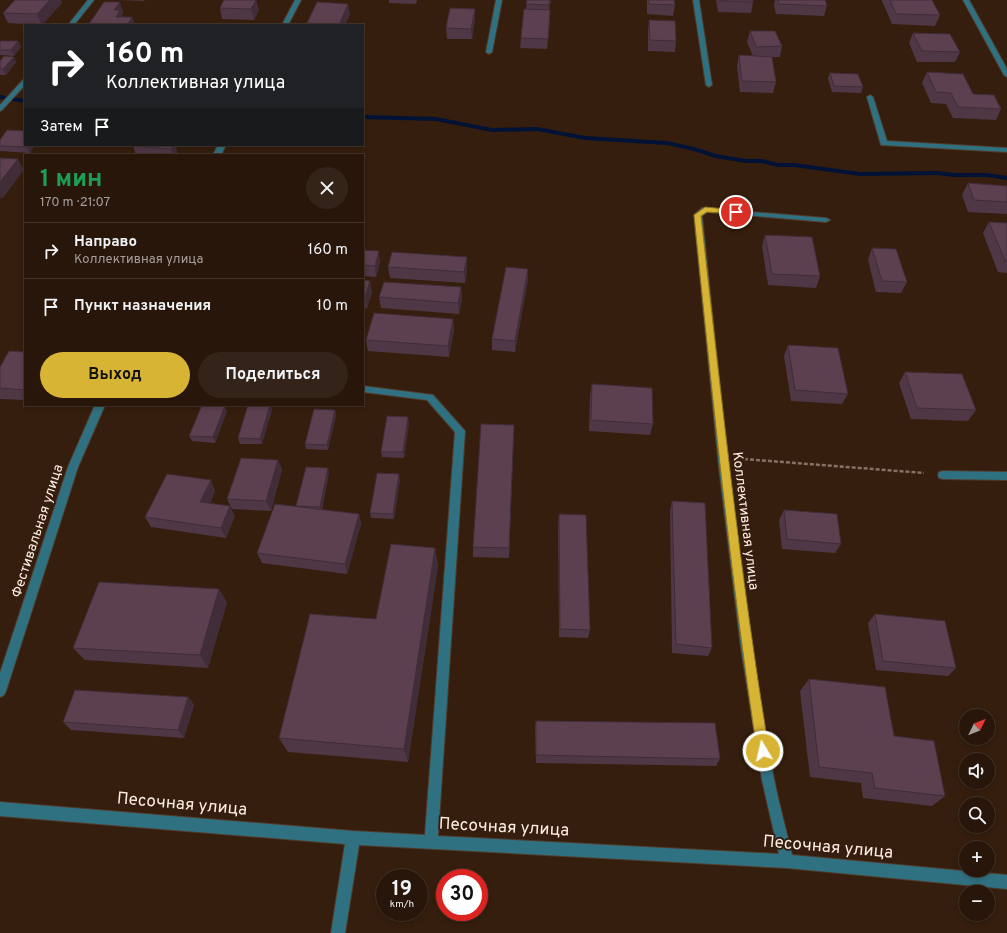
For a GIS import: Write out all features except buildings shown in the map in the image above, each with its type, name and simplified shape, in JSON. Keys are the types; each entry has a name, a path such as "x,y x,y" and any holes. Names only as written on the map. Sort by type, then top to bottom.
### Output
{"street":[{"path":"72,24 91,0"},
{"path":"286,24 298,0"},
{"path":"489,52 499,0"},
{"path":"696,0 709,86"},
{"path":"966,0 1007,74"},
{"path":"1,108 24,82"},
{"path":"870,97 884,143 1007,150"},
{"name":"Коллективная улица","path":"787,862 765,765 747,648 723,458 698,215 705,210 826,220"},
{"path":"364,389 430,397 460,430 431,842"},
{"name":"Фестивальная улица","path":"0,691 73,467 100,406"},
{"path":"942,475 1007,476"},
{"name":"Песочная улица","path":"0,809 353,838 787,862 1007,882"},
{"path":"338,933 353,838"}],"path":[{"path":"723,458 942,475"}],"waterway":[{"path":"0,97 24,101"},
{"path":"364,117 436,119 492,130 537,129 585,138 667,143 696,149 715,156 746,161 762,161 778,165 794,165 860,174 937,173 954,175 987,175 1007,178"}],"route":[{"path":"736,212 705,210 698,215 724,468 747,648 763,751"}]}
